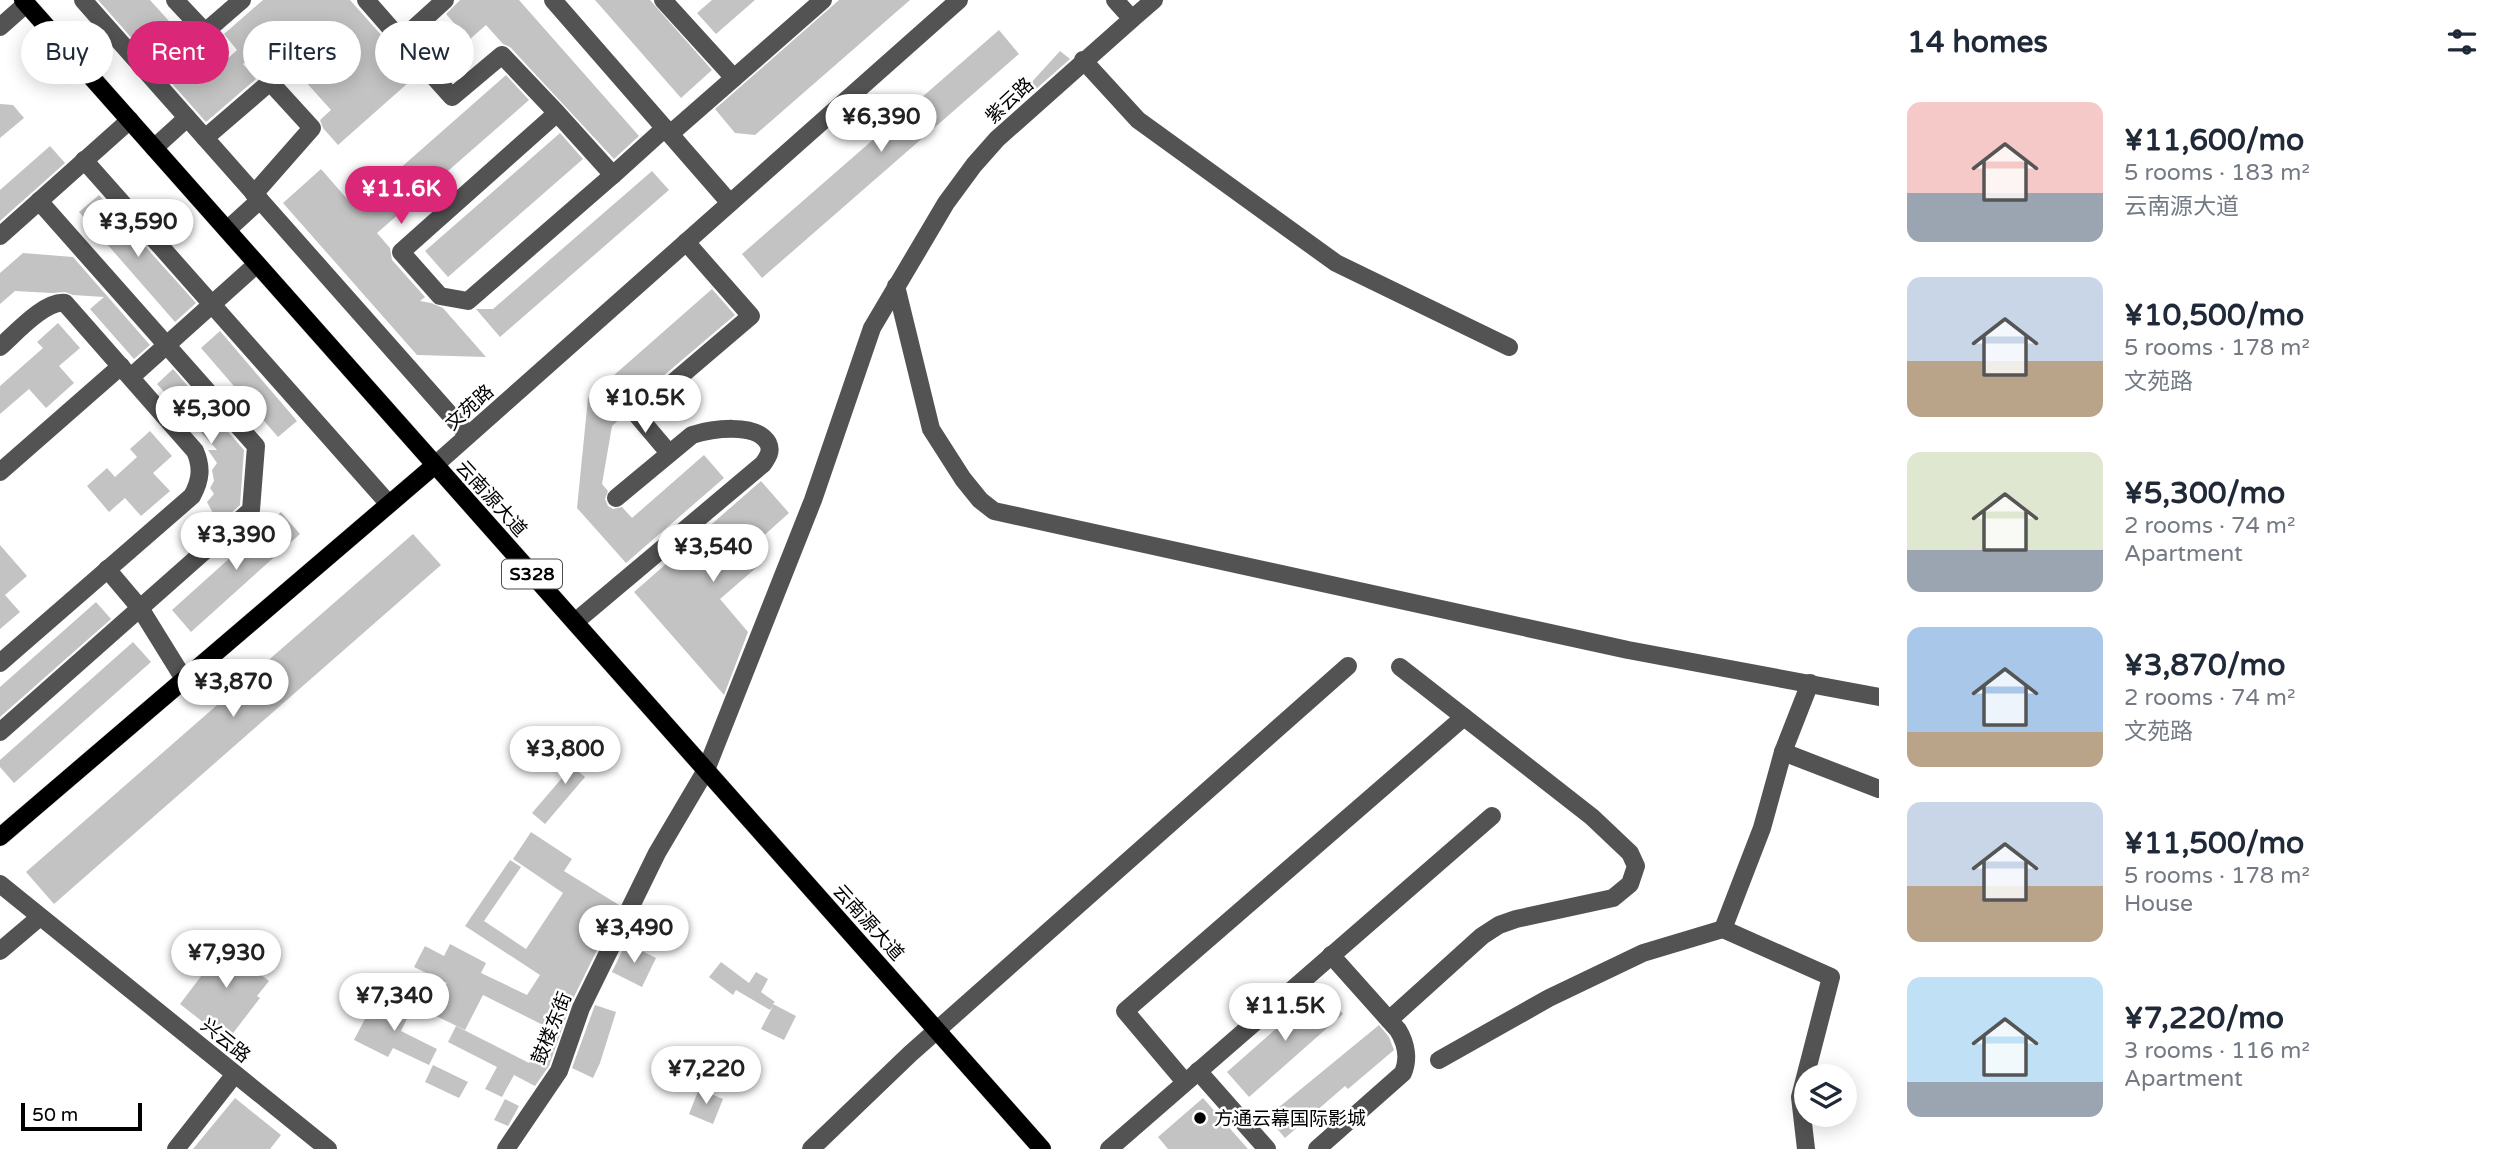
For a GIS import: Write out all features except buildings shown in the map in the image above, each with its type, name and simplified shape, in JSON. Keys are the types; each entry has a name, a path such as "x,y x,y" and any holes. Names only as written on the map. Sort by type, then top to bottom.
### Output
{"main road":[{"name":"云南源大道","path":"24,2 1042,1149"},
{"name":"文苑路","path":"0,837 435,465"}],"street":[{"path":"83,0 468,435"},
{"path":"176,0 205,32 242,0"},
{"path":"366,0 384,21"},
{"path":"422,21 445,0"},
{"path":"553,0 730,203"},
{"path":"557,113 401,252 440,296 468,301 612,175 734,78 823,0"},
{"name":"文苑路","path":"435,465 958,0"},
{"path":"1115,0 1132,19"},
{"name":"紫云路","path":"706,770 813,500 861,354 872,328 896,286 946,203 997,139 1083,60 1154,0"},
{"path":"0,27 24,2"},
{"path":"672,3 734,78"},
{"path":"474,79 502,55 612,175"},
{"path":"1083,60 1138,120 1336,263 1509,347"},
{"path":"205,138 270,82 312,128 227,230"},
{"path":"440,84 452,97 467,84"},
{"path":"154,148 187,118"},
{"path":"0,236 130,120"},
{"path":"84,160 388,503"},
{"path":"0,732 251,510 256,446 39,201"},
{"path":"668,453 636,414 751,316 686,242"},
{"path":"0,472 126,371 166,345 257,264"},
{"path":"896,286 931,429 963,480 980,500 994,511 1615,647 1879,697"},
{"path":"0,347 42,310 59,302 65,303 195,451 200,463 200,474 192,496 0,663"},
{"path":"575,622 763,464 770,447 764,438 752,431 705,432 692,435 616,498"},
{"path":"107,569 140,608 184,679"},
{"path":"811,1149 937,1031 1348,666"},
{"path":"1389,1020 1482,936 1499,925 1613,898 1630,884 1636,866 1630,853 1592,817 1400,667"},
{"path":"1723,929 1762,828 1783,752 1810,683"},
{"path":"1267,1149 1125,1011 1464,717"},
{"path":"1783,752 1879,789"},
{"name":"鼓楼东街","path":"506,1149 559,1071 581,1008 604,960 657,853 706,770"},
{"path":"1109,1149 1492,816"},
{"name":"兴云路","path":"0,884 328,1149"},
{"path":"0,951 40,916"},
{"path":"1439,1060 1549,998 1643,953 1723,929 1831,977 1800,1097 1806,1149"},
{"path":"1317,1149 1404,1073 1407,1061 1398,1030 1331,955"},
{"path":"176,1149 235,1074"}],"place":[{"name":"方通云幕国际影城","path":"1200,1118"}]}
